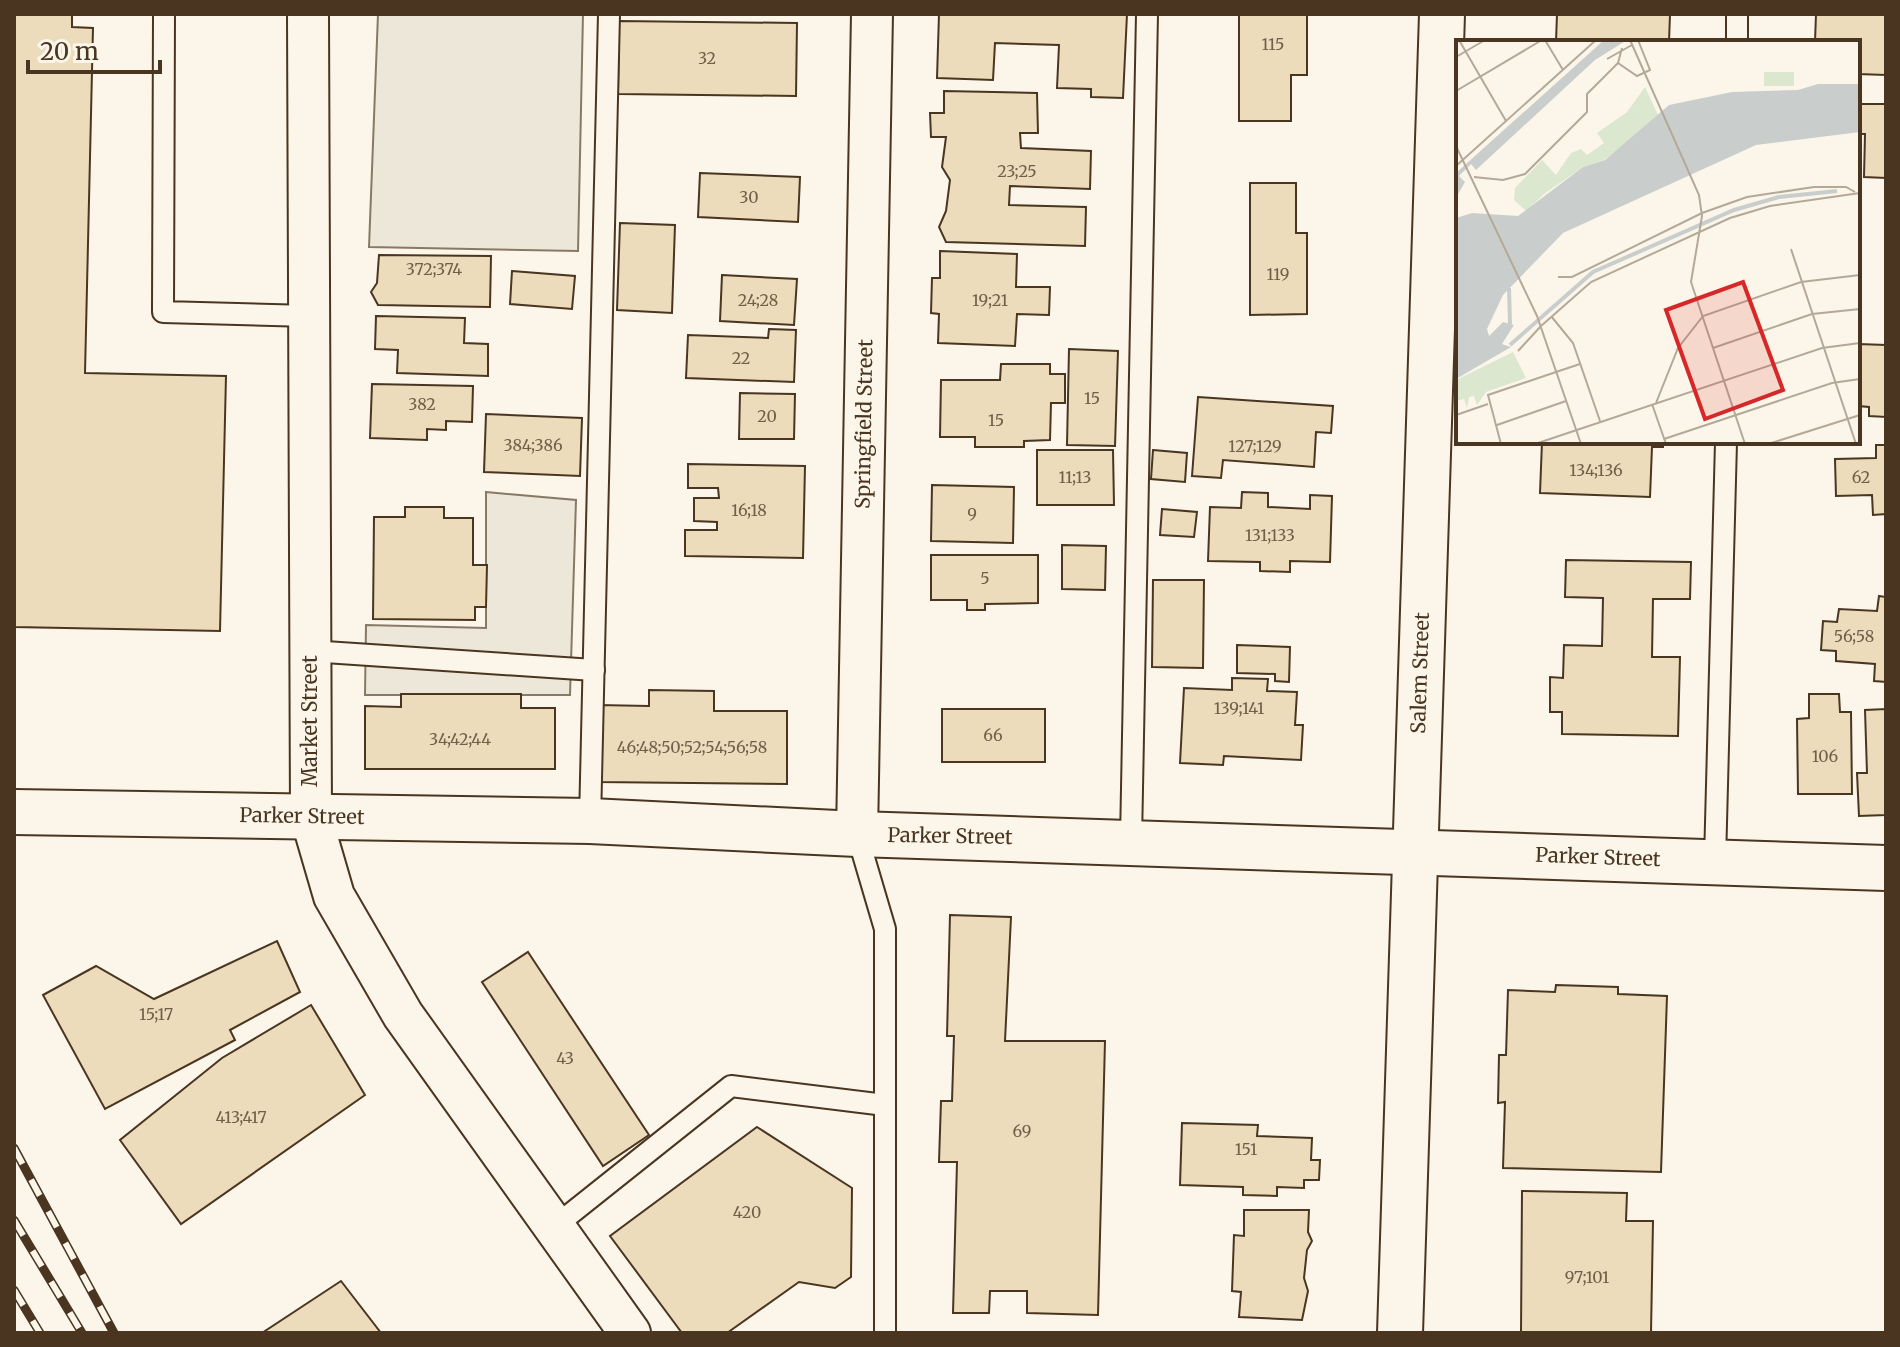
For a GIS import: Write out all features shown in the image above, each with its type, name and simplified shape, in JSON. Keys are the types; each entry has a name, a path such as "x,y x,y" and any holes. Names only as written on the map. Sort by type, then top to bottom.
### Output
{"main road":[{"name":"Salem Street","path":"1400,1333 1442,14"},
{"name":"Parker Street","path":"14,812 590,821 857,834 1131,840 1886,868"}],"street":[{"name":"Market Street","path":"308,14 311,817 334,896 403,1015 630,1333"},
{"name":"Springfield Street","path":"857,834 872,14"}],"lane":[{"path":"164,14 163,312 309,316"},
{"path":"590,821 609,14"},
{"path":"1131,840 1147,14"},
{"path":"1737,14 1737,40"},
{"path":"1715,861 1726,444"},
{"path":"310,651 594,670"},
{"path":"857,834 885,929 885,1333"},
{"path":"554,1227 731,1086 885,1105"}],"shaded area":[{"path":"378,14 583,14 578,251 369,247"},
{"path":"486,492 576,500 570,695 365,695 366,625 486,628"}],"building":[{"path":"14,14 72,14 72,27 93,28 85,373 226,376 220,631 14,627"},
{"path":"939,14 1127,14 1123,98 1091,97 1091,89 1057,88 1059,45 995,43 993,80 937,78"},
{"path":"1239,14 1307,14 1307,75 1291,75 1291,121 1239,121"},
{"path":"1557,14 1670,14 1669,40 1556,40"},
{"path":"1816,14 1886,14 1886,75 1860,74 1860,40 1815,40"},
{"path":"619,21 797,23 796,96 618,94"},
{"path":"944,91 1037,93 1038,133 1020,133 1021,148 1091,151 1090,189 1010,186 1009,205 1086,207 1085,246 946,242 939,227 946,211 950,180 942,167 946,137 931,137 930,113 944,113"},
{"path":"1860,104 1886,104 1886,178 1864,177 1865,134 1860,134"},
{"path":"700,173 800,177 798,222 698,217"},
{"path":"1250,183 1296,183 1296,233 1307,233 1307,314 1250,315"},
{"path":"620,223 675,225 672,313 617,310"},
{"path":"940,251 1017,254 1016,287 1050,287 1049,315 1017,314 1015,346 938,343 939,314 931,313 932,278 940,278"},
{"path":"379,255 491,256 490,307 378,305 371,292 377,283"},
{"path":"512,271 575,276 572,309 510,304"},
{"path":"722,275 797,279 794,325 720,321"},
{"path":"376,316 465,318 464,343 488,344 488,376 397,373 398,350 375,349"},
{"path":"769,329 796,330 794,382 686,378 688,335 768,338"},
{"path":"1860,344 1886,345 1886,417 1869,416 1869,407 1860,406"},
{"path":"1069,349 1118,351 1115,446 1067,445"},
{"path":"1001,364 1050,364 1050,374 1065,374 1065,403 1051,403 1050,440 1024,441 1024,447 975,447 975,437 940,437 941,380 1000,380"},
{"path":"372,384 473,386 472,422 446,421 446,430 427,429 427,440 370,438"},
{"path":"740,393 795,394 794,439 739,439"},
{"path":"1198,397 1333,406 1331,433 1316,432 1314,467 1223,460 1221,478 1192,476"},
{"path":"486,414 582,418 580,476 484,472"},
{"path":"1542,444 1663,444 1663,447 1652,447 1650,497 1540,493"},
{"path":"1876,445 1886,445 1886,514 1873,515 1872,495 1836,496 1835,459 1876,458"},
{"path":"1037,450 1113,450 1114,505 1037,505"},
{"path":"1153,450 1187,453 1185,482 1151,479"},
{"path":"688,464 805,466 803,558 685,556 685,530 717,530 717,522 694,521 694,498 719,498 718,488 688,488"},
{"path":"932,485 1014,487 1013,543 931,541"},
{"path":"1242,492 1268,493 1268,507 1310,509 1310,495 1332,496 1330,562 1290,561 1290,572 1260,571 1260,562 1208,561 1210,507 1241,508"},
{"path":"405,507 444,507 444,518 473,518 473,565 487,565 486,607 475,607 475,620 373,619 374,517 405,517"},
{"path":"1162,509 1197,512 1194,537 1160,535"},
{"path":"1062,545 1106,546 1105,590 1062,589"},
{"path":"931,555 1038,555 1038,603 985,604 985,610 967,610 967,600 931,600"},
{"path":"1566,560 1691,562 1690,599 1653,599 1652,657 1680,657 1678,736 1562,734 1562,712 1550,712 1550,677 1563,678 1564,645 1602,646 1603,598 1565,597"},
{"path":"1153,580 1204,580 1203,668 1152,667"},
{"path":"1879,596 1886,597 1886,682 1874,681 1875,664 1836,661 1836,651 1821,650 1823,621 1837,622 1839,609 1877,611"},
{"path":"1237,645 1290,647 1289,682 1275,681 1275,674 1237,673"},
{"path":"1232,678 1268,679 1267,691 1297,692 1295,725 1303,725 1301,760 1224,756 1223,765 1180,763 1184,688 1232,690"},
{"path":"649,690 714,691 714,711 787,711 787,784 597,782 598,705 649,706"},
{"path":"401,694 521,694 521,708 555,708 555,769 365,769 365,706 401,707"},
{"path":"1809,694 1839,694 1840,712 1851,712 1852,794 1798,794 1797,719 1809,718"},
{"path":"942,709 1045,709 1045,762 942,762"},
{"path":"1886,709 1886,815 1859,816 1857,773 1867,773 1865,710"},
{"path":"950,915 1011,917 1005,1041 1105,1041 1098,1315 1027,1313 1027,1291 990,1291 989,1313 953,1313 957,1162 939,1162 941,1101 952,1101 954,1036 947,1036"},
{"path":"277,941 300,992 230,1030 235,1040 105,1109 43,995 96,966 154,999"},
{"path":"528,952 649,1135 603,1166 482,982"},
{"path":"1556,985 1618,987 1618,994 1667,996 1661,1172 1503,1168 1505,1102 1498,1103 1499,1055 1506,1055 1508,990 1555,992"},
{"path":"311,1005 365,1095 181,1224 120,1140 222,1058"},
{"path":"1182,1123 1258,1125 1257,1136 1312,1138 1311,1160 1320,1160 1319,1180 1304,1180 1304,1188 1277,1187 1277,1196 1243,1195 1243,1187 1180,1185"},
{"path":"757,1127 852,1188 851,1277 835,1288 799,1282 727,1333 682,1333 610,1236"},
{"path":"1522,1191 1627,1193 1626,1221 1653,1221 1651,1333 1521,1333"},
{"path":"1244,1210 1309,1210 1308,1232 1312,1241 1307,1250 1304,1278 1308,1291 1302,1320 1239,1317 1241,1292 1232,1291 1234,1235 1244,1236"},
{"path":"341,1281 381,1333 262,1333"}],"railway":[{"path":"14,1148 114,1333"},
{"path":"14,1220 82,1333"},
{"path":"14,1290 40,1333"}]}
